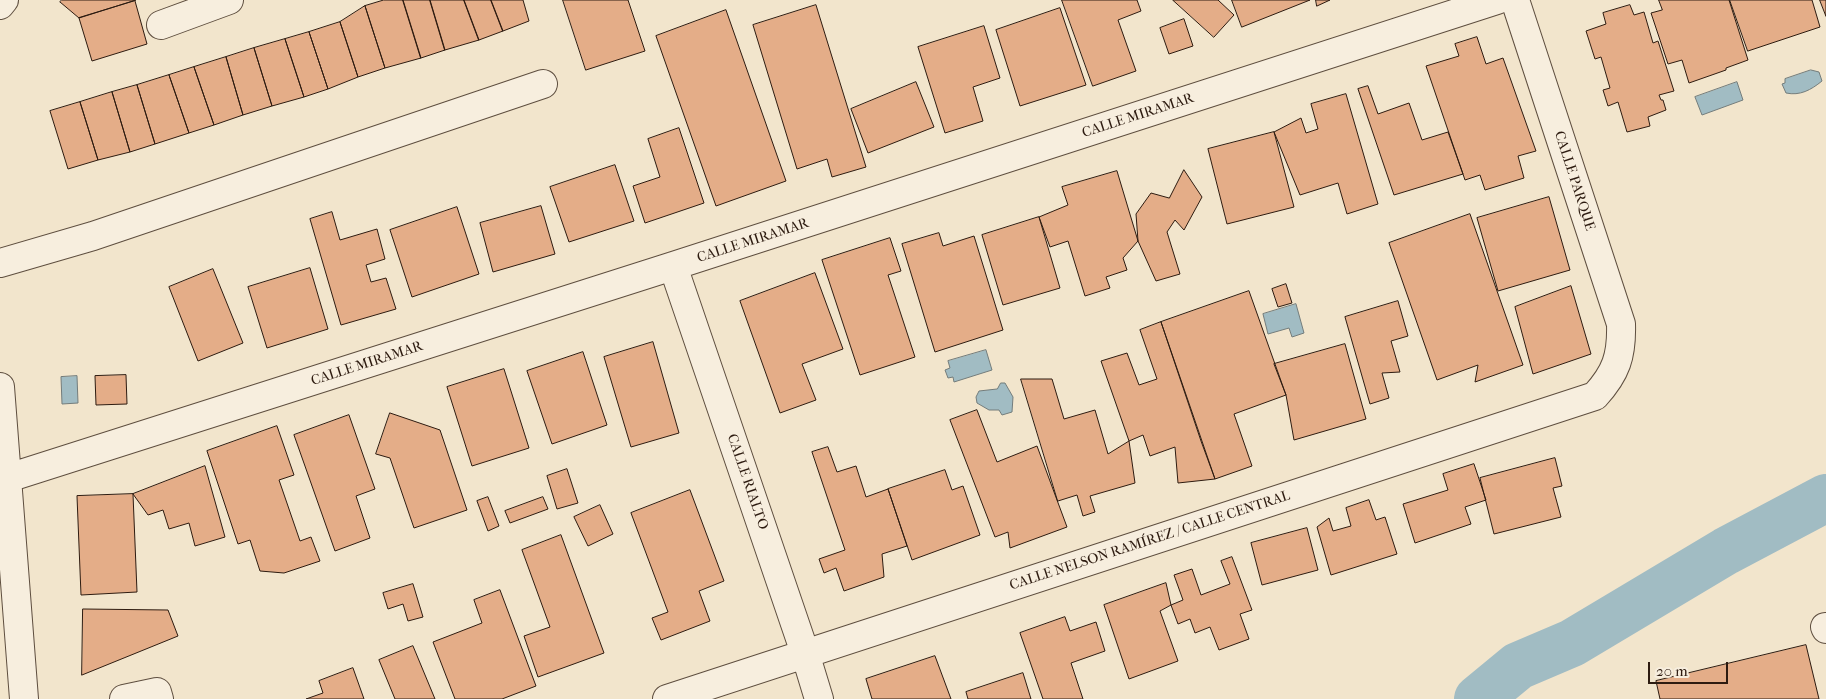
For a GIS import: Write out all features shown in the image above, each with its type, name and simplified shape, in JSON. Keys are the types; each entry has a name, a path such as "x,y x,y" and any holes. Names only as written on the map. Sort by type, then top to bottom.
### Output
{"street":[{"path":"0,5 4,0"},
{"path":"161,25 229,0"},
{"name":"CALLE MIRAMAR","path":"8,478 1497,0"},
{"name":"CALLE PARQUE","path":"1515,0 1621,324 1622,343 1617,364"},
{"path":"0,263 94,236 543,84"},
{"name":"CALLE RIALTO","path":"673,266 819,699"},
{"name":"CALLE NELSON RAMÍREZ / CALLE CENTRAL","path":"667,699 1595,396 1607,382 1617,364"},
{"path":"0,387 24,699"},
{"path":"124,699 157,692 159,699"}],"water":[{"path":"1811,70 1819,72 1822,81 1805,92 1796,94 1786,93 1782,84 1785,83 1785,79"},
{"path":"1737,82 1743,100 1702,115 1695,97"},
{"path":"1296,304 1304,333 1292,337 1289,328 1268,334 1263,314"},
{"path":"986,350 992,370 954,382 953,377 948,378 945,370 950,368 948,361"},
{"path":"77,376 78,403 62,404 61,377"},
{"path":"1001,383 1005,383 1013,397 1012,412 1002,415 999,410 989,410 977,403 976,397 979,391 997,389"}],"building":[{"path":"62,0 136,0 79,18 60,2"},
{"path":"384,0 403,0 421,58 385,68 365,6"},
{"path":"403,0 430,0 445,50 421,58"},
{"path":"430,0 464,0 479,40 445,50"},
{"path":"464,0 491,0 503,31 479,40"},
{"path":"491,0 523,0 529,21 503,31"},
{"path":"563,0 628,0 645,51 586,70"},
{"path":"1062,0 1137,0 1141,11 1118,20 1136,71 1093,86"},
{"path":"1173,0 1218,0 1234,15 1214,37"},
{"path":"1232,0 1310,0 1242,27"},
{"path":"1316,0 1330,0 1317,6"},
{"path":"1659,0 1729,0 1748,60 1689,83 1682,60 1668,64 1651,13 1662,10"},
{"path":"1730,0 1812,0 1820,27 1748,51"},
{"path":"1820,0 1826,0 1826,16"},
{"path":"135,1 147,44 92,61 79,18"},
{"path":"816,5 866,167 832,177 827,159 797,169 753,25"},
{"path":"1630,5 1634,15 1644,12 1653,43 1658,41 1674,91 1659,95 1661,100 1663,100 1666,110 1648,117 1650,126 1627,132 1618,102 1608,106 1603,90 1610,88 1601,57 1595,59 1586,31 1606,24 1603,13"},
{"path":"365,6 385,68 358,77 340,22"},
{"path":"1060,8 1086,85 1020,106 996,30"},
{"path":"726,10 786,181 716,206 656,36"},
{"path":"1184,19 1193,46 1169,54 1160,28"},
{"path":"340,22 358,77 328,89 309,32"},
{"path":"984,26 1000,78 973,87 983,121 945,133 918,47"},
{"path":"309,32 328,89 304,97 285,39"},
{"path":"1477,37 1486,64 1503,58 1536,151 1518,156 1524,178 1485,190 1480,175 1465,180 1426,66 1459,56 1455,44"},
{"path":"285,39 304,97 272,106 254,48"},
{"path":"254,48 272,106 243,115 226,57"},
{"path":"226,57 243,115 214,125 194,67"},
{"path":"194,67 214,125 189,133 169,75"},
{"path":"169,75 189,133 155,144 137,85"},
{"path":"916,82 934,127 868,153 851,109"},
{"path":"137,85 155,144 130,152 112,92"},
{"path":"1368,86 1378,114 1409,103 1422,140 1448,132 1463,174 1394,195 1358,89"},
{"path":"112,92 130,152 98,160 80,102"},
{"path":"1346,94 1378,204 1347,214 1338,183 1300,195 1274,132 1301,118 1306,133 1318,129 1311,104"},
{"path":"80,102 98,160 68,169 50,111"},
{"path":"679,128 704,203 645,223 633,186 660,177 648,139"},
{"path":"1274,132 1294,207 1227,224 1208,149"},
{"path":"615,165 634,221 569,242 550,187"},
{"path":"1184,170 1202,197 1184,230 1175,220 1167,232 1180,274 1156,281 1138,241 1136,214 1151,193 1169,198"},
{"path":"1117,171 1138,241 1123,258 1127,270 1106,277 1110,288 1085,296 1068,241 1050,247 1039,217 1068,205 1062,187"},
{"path":"1549,197 1570,270 1498,291 1477,218"},
{"path":"541,206 555,254 493,272 480,223"},
{"path":"457,207 479,274 412,297 390,230"},
{"path":"332,212 340,240 377,229 385,259 366,265 371,282 386,278 396,309 341,325 310,219"},
{"path":"1470,214 1523,365 1475,382 1478,365 1437,380 1389,243"},
{"path":"1039,217 1060,288 1003,305 982,235"},
{"path":"939,233 943,246 974,236 1003,330 935,352 902,244"},
{"path":"890,238 901,271 888,275 915,357 860,375 822,260"},
{"path":"310,268 328,329 267,348 248,287"},
{"path":"213,269 243,343 198,361 169,287"},
{"path":"815,273 843,349 802,364 816,400 780,413 740,301"},
{"path":"1286,284 1292,303 1278,307 1272,289"},
{"path":"1571,286 1591,354 1533,374 1515,307"},
{"path":"1249,291 1286,395 1234,414 1252,466 1215,479 1161,322"},
{"path":"1398,301 1408,336 1391,341 1400,372 1382,373 1389,398 1370,404 1345,317"},
{"path":"1161,322 1215,479 1178,483 1175,447 1150,456 1143,435 1129,441 1101,361 1127,353 1139,385 1157,379 1140,330"},
{"path":"653,342 679,433 631,447 604,357"},
{"path":"1345,344 1366,419 1294,440 1286,395 1274,364"},
{"path":"583,352 607,425 552,444 527,371"},
{"path":"504,369 529,448 472,466 447,387"},
{"path":"126,375 127,404 96,405 95,376"},
{"path":"1021,379 1052,379 1064,419 1095,410 1108,454 1129,441 1135,483 1090,496 1095,512 1083,516 1077,495 1058,501"},
{"path":"977,410 997,462 1037,446 1067,527 1010,548 1008,532 995,537 950,420"},
{"path":"390,413 440,430 467,510 414,528 390,458 376,454"},
{"path":"349,415 375,489 356,496 370,538 335,551 294,435"},
{"path":"277,426 294,475 279,480 300,541 311,537 320,561 284,573 260,571 250,540 238,544 207,451"},
{"path":"828,447 837,472 856,466 866,497 888,489 907,546 882,554 884,577 844,591 836,568 824,573 819,559 845,550 812,452"},
{"path":"1555,458 1562,486 1553,488 1561,517 1494,534 1480,478"},
{"path":"1474,464 1486,500 1465,507 1471,524 1415,543 1403,504 1448,490 1443,474"},
{"path":"205,466 225,537 195,546 189,523 169,529 163,510 148,515 133,494"},
{"path":"567,469 578,503 557,509 547,476"},
{"path":"945,470 952,490 963,486 980,535 912,560 888,489"},
{"path":"690,490 724,581 699,591 710,621 661,640 652,618 668,612 631,513"},
{"path":"133,494 137,592 81,595 77,496"},
{"path":"488,497 499,526 488,531 477,501"},
{"path":"543,497 548,509 510,523 505,511"},
{"path":"1369,500 1376,520 1385,517 1397,554 1331,575 1317,527 1329,518 1333,531 1351,526 1346,508"},
{"path":"600,505 613,534 588,546 574,517"},
{"path":"1307,528 1318,570 1262,585 1251,543"},
{"path":"561,535 604,653 538,677 524,636 550,627 522,550"},
{"path":"1232,557 1252,610 1240,614 1249,639 1219,650 1210,627 1195,633 1190,619 1178,624 1171,605 1183,600 1174,575 1192,569 1201,595 1230,584 1221,561"},
{"path":"1166,583 1171,605 1160,611 1178,661 1129,679 1104,605"},
{"path":"413,584 423,617 408,621 403,604 388,609 383,593"},
{"path":"500,590 536,686 502,699 455,699 433,642 482,623 474,600"},
{"path":"83,609 168,610 178,636 82,675"},
{"path":"1065,617 1070,631 1096,622 1105,651 1071,663 1083,699 1043,699 1020,633"},
{"path":"1806,645 1819,699 1660,699 1656,681"},
{"path":"413,646 435,699 395,699 379,660"},
{"path":"935,656 951,699 872,699 866,679"},
{"path":"353,668 364,699 306,699 323,693 319,681"},
{"path":"1023,673 1031,699 968,699 966,692"}],"waterway":[{"path":"1478,699 1518,666 1572,643 1726,551 1826,498"}]}
